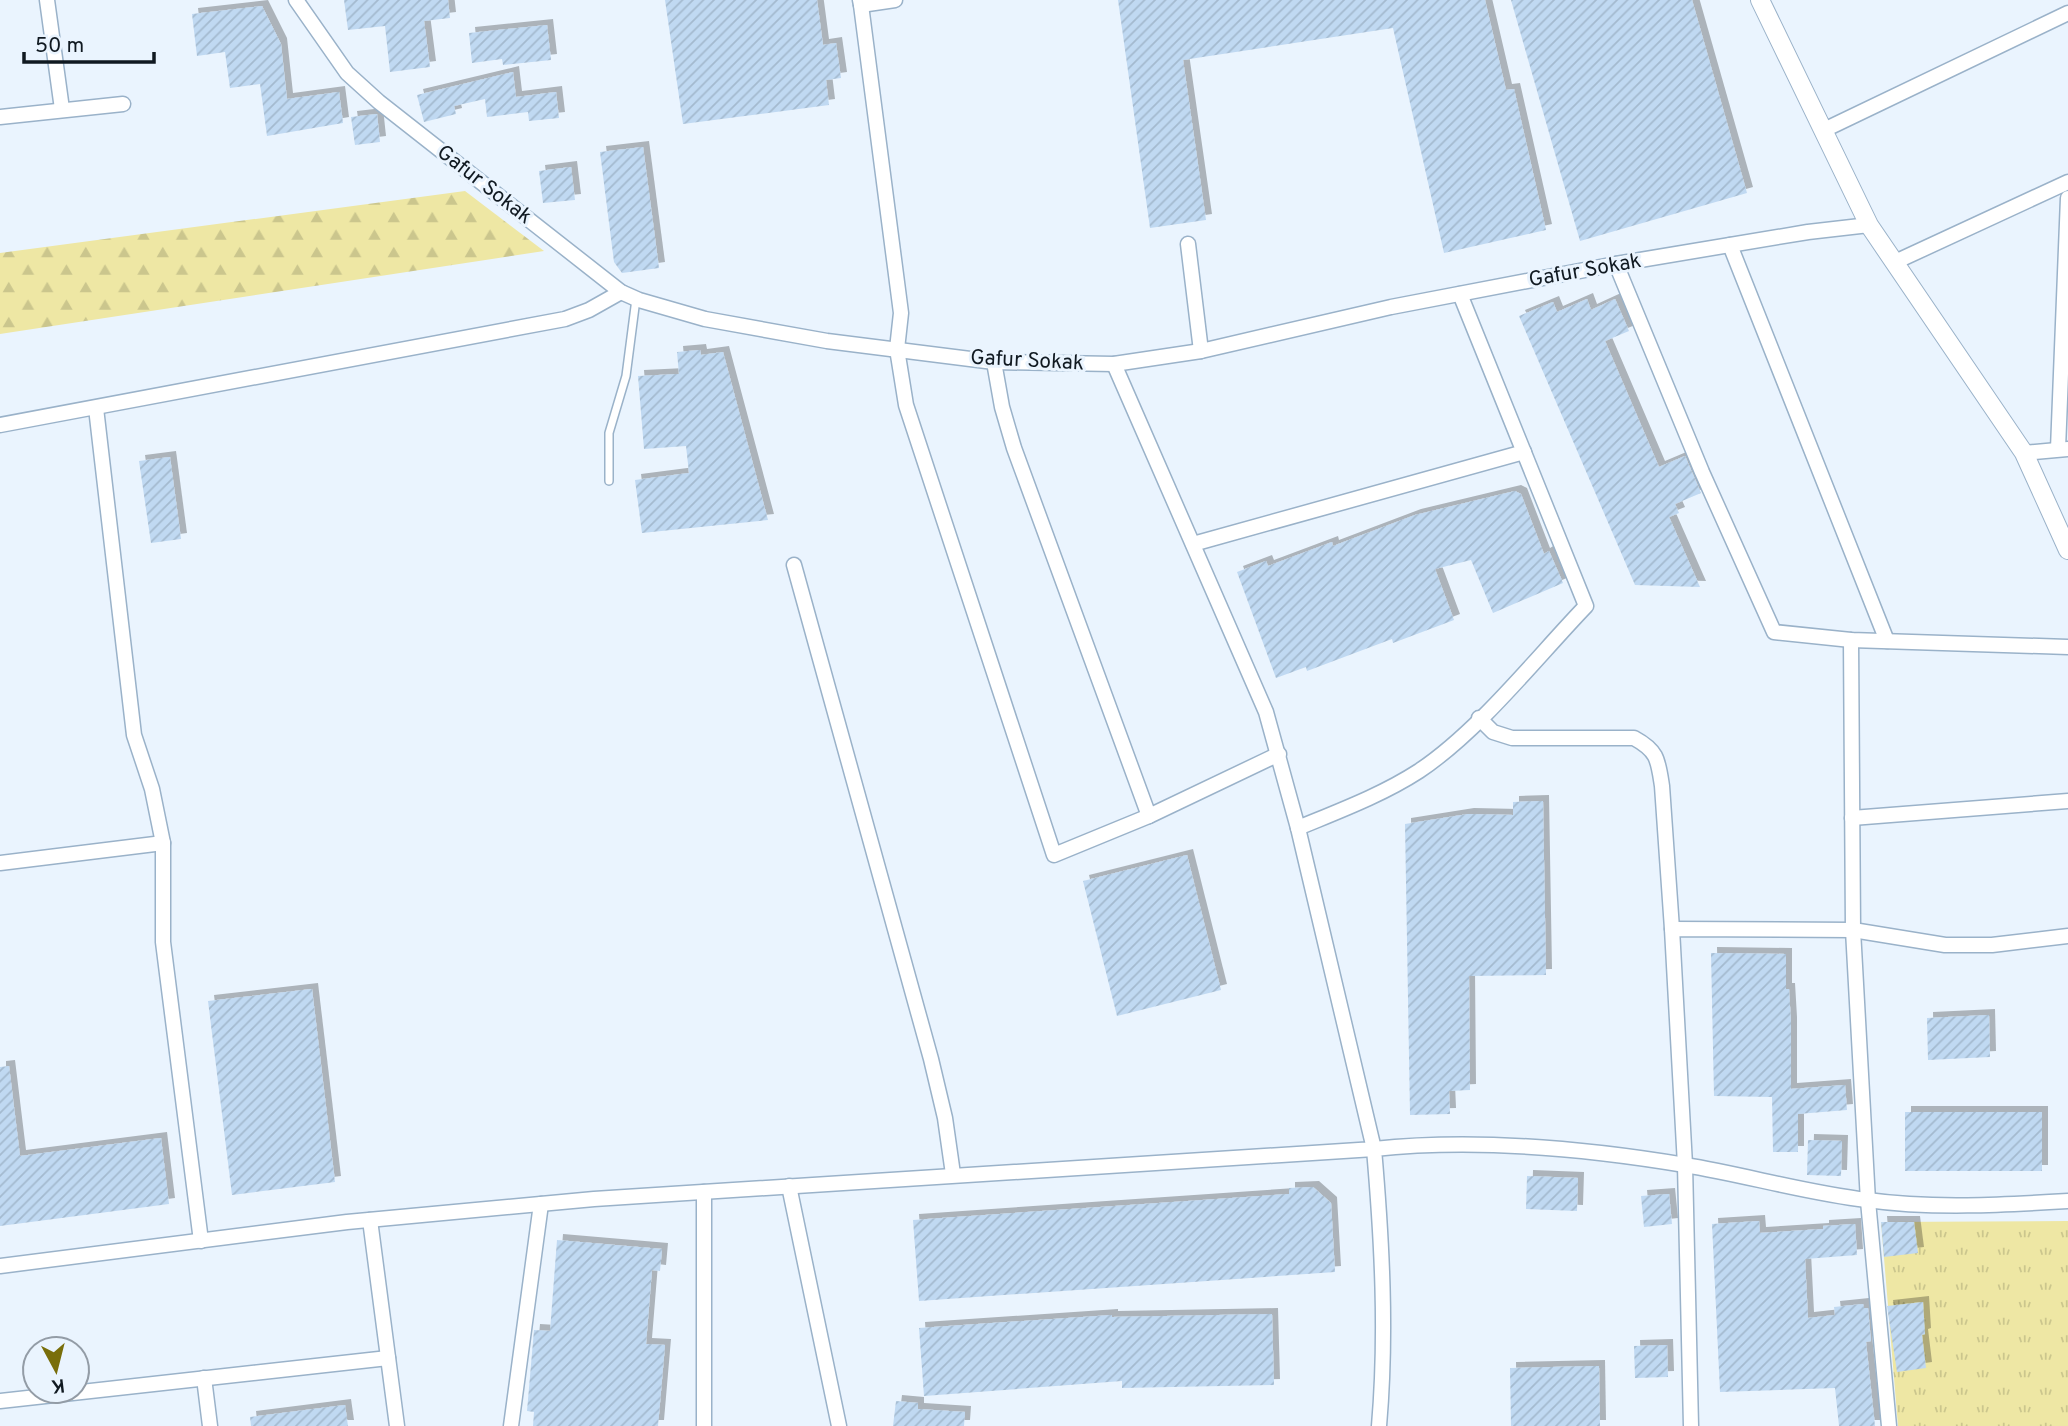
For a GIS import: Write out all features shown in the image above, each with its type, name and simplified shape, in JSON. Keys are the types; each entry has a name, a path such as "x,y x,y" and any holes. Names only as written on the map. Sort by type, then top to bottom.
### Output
{"street":[{"path":"47,0 62,109"},
{"name":"Gafur Sokak","path":"296,0 347,74 621,292 705,319 827,341 994,362 1114,365 1201,351 1391,307 1616,264 1869,225"},
{"path":"895,0 860,3 901,313 897,349 906,405 1055,855 1149,816 1279,754"},
{"path":"1760,0 1869,225 2024,453 2068,550"},
{"path":"1824,130 2068,13"},
{"path":"0,117 122,104"},
{"path":"1895,262 2068,182"},
{"path":"2024,453 2063,449 2068,198"},
{"path":"1188,244 1201,351"},
{"path":"1730,245 1887,641"},
{"path":"1616,264 1702,472 1774,632 1851,640 2068,648"},
{"path":"0,425 565,318 589,310 621,292"},
{"path":"1298,828 1381,793 1419,770 1454,743 1586,606 1460,294"},
{"path":"994,362 1002,407 1014,447 1149,816"},
{"path":"1114,365 1266,712 1298,828 1374,1149 1380,1216 1383,1321 1379,1426"},
{"path":"96,408 134,735 152,789 163,842 166,966 201,1241"},
{"path":"1194,544 1524,452"},
{"path":"794,565 931,1059 946,1118 953,1174"},
{"path":"1851,640 1853,930 1868,1201 1889,1426"},
{"path":"1479,718 1493,732 1512,738 1634,738 1651,747 1659,762 1672,929 1685,1165 1691,1426"},
{"path":"1852,818 2068,801"},
{"path":"0,863 163,842"},
{"path":"1672,929 1853,930 1945,945 1992,944 2068,936"},
{"path":"0,1266 370,1220 541,1204 953,1174 1404,1146 1513,1146 1685,1165 1868,1201 1954,1204 2068,1201"},
{"path":"789,1186 839,1426"},
{"path":"704,1192 704,1426"},
{"path":"511,1426 541,1204"},
{"path":"370,1220 397,1426"},
{"path":"0,1401 388,1359"},
{"path":"204,1378 210,1426"}],"lane":[{"path":"609,481 609,433 626,376 636,299"}],"green space":[{"path":"465,191 544,251 0,334 0,253"},
{"path":"2068,1221 2068,1426 1898,1426 1881,1222"}],"building":[{"path":"344,0 448,0 450,18 424,21 430,67 390,72 385,26 348,30"},
{"path":"665,0 817,0 823,45 836,43 841,78 826,80 829,105 683,124"},
{"path":"1118,0 1485,0 1506,90 1514,89 1546,230 1444,253 1393,28 1183,60 1206,220 1150,228"},
{"path":"1511,0 1692,0 1747,193 1580,241"},
{"path":"262,6 281,44 287,99 339,92 343,123 267,136 260,84 230,88 225,52 197,56 192,14"},
{"path":"547,25 551,60 503,65 502,59 472,63 469,33"},
{"path":"513,72 516,97 556,92 559,118 529,121 528,112 487,117 485,99 454,106 456,114 424,122 417,95"},
{"path":"377,114 380,142 355,145 351,117"},
{"path":"643,147 659,268 622,273 614,262 600,152"},
{"path":"571,167 575,200 543,203 539,171"},
{"path":"1587,299 1591,310 1615,299 1629,331 1605,341 1659,467 1685,456 1701,493 1675,504 1679,513 1669,517 1700,587 1635,585 1519,316 1553,302 1557,312"},
{"path":"700,350 701,355 723,352 768,520 642,533 635,480 689,473 686,446 644,449 638,376 679,374 677,352"},
{"path":"170,457 181,539 151,543 139,461"},
{"path":"1515,491 1521,494 1544,554 1549,551 1563,583 1493,613 1471,560 1435,569 1454,620 1393,643 1392,639 1307,671 1306,667 1276,678 1237,572 1266,561 1268,566 1332,542 1333,546 1415,515"},
{"path":"1543,801 1546,975 1469,976 1470,1090 1449,1091 1450,1114 1410,1115 1405,824 1468,814 1513,815 1513,802"},
{"path":"1187,855 1221,990 1117,1016 1083,881"},
{"path":"1711,953 1786,954 1786,989 1789,989 1791,1023 1791,1089 1845,1085 1847,1110 1798,1114 1798,1152 1773,1152 1772,1097 1714,1096"},
{"path":"312,989 335,1182 232,1195 208,1001"},
{"path":"1989,1015 1990,1057 1928,1060 1927,1018"},
{"path":"9,1066 20,1156 161,1138 169,1204 0,1226 0,1067"},
{"path":"1905,1112 2042,1112 2042,1171 1905,1171"},
{"path":"1808,1140 1842,1141 1841,1176 1807,1175"},
{"path":"1527,1176 1578,1178 1577,1211 1526,1209"},
{"path":"1313,1187 1331,1203 1335,1272 919,1301 913,1220 1289,1194 1289,1188"},
{"path":"1669,1194 1672,1224 1644,1227 1641,1196"},
{"path":"1759,1221 1760,1233 1855,1224 1857,1255 1805,1259 1808,1318 1835,1315 1834,1307 1863,1304 1864,1308 1868,1308 1871,1341 1866,1342 1875,1426 1839,1426 1835,1388 1720,1392 1712,1224"},
{"path":"1881,1222 1914,1222 1918,1253 1884,1257"},
{"path":"557,1240 662,1249 660,1271 652,1270 646,1344 665,1345 658,1426 533,1426 534,1412 527,1411 534,1330 550,1331"},
{"path":"1923,1302 1925,1334 1922,1335 1926,1368 1897,1372 1887,1306"},
{"path":"1272,1314 1274,1385 1122,1388 1122,1381 924,1396 919,1328 1112,1315"},
{"path":"1667,1345 1668,1377 1635,1378 1634,1346"},
{"path":"1599,1366 1600,1426 1511,1426 1510,1368"},
{"path":"896,1401 918,1403 918,1409 965,1412 964,1426 893,1426"},
{"path":"345,1405 348,1426 251,1426 250,1417"}]}
